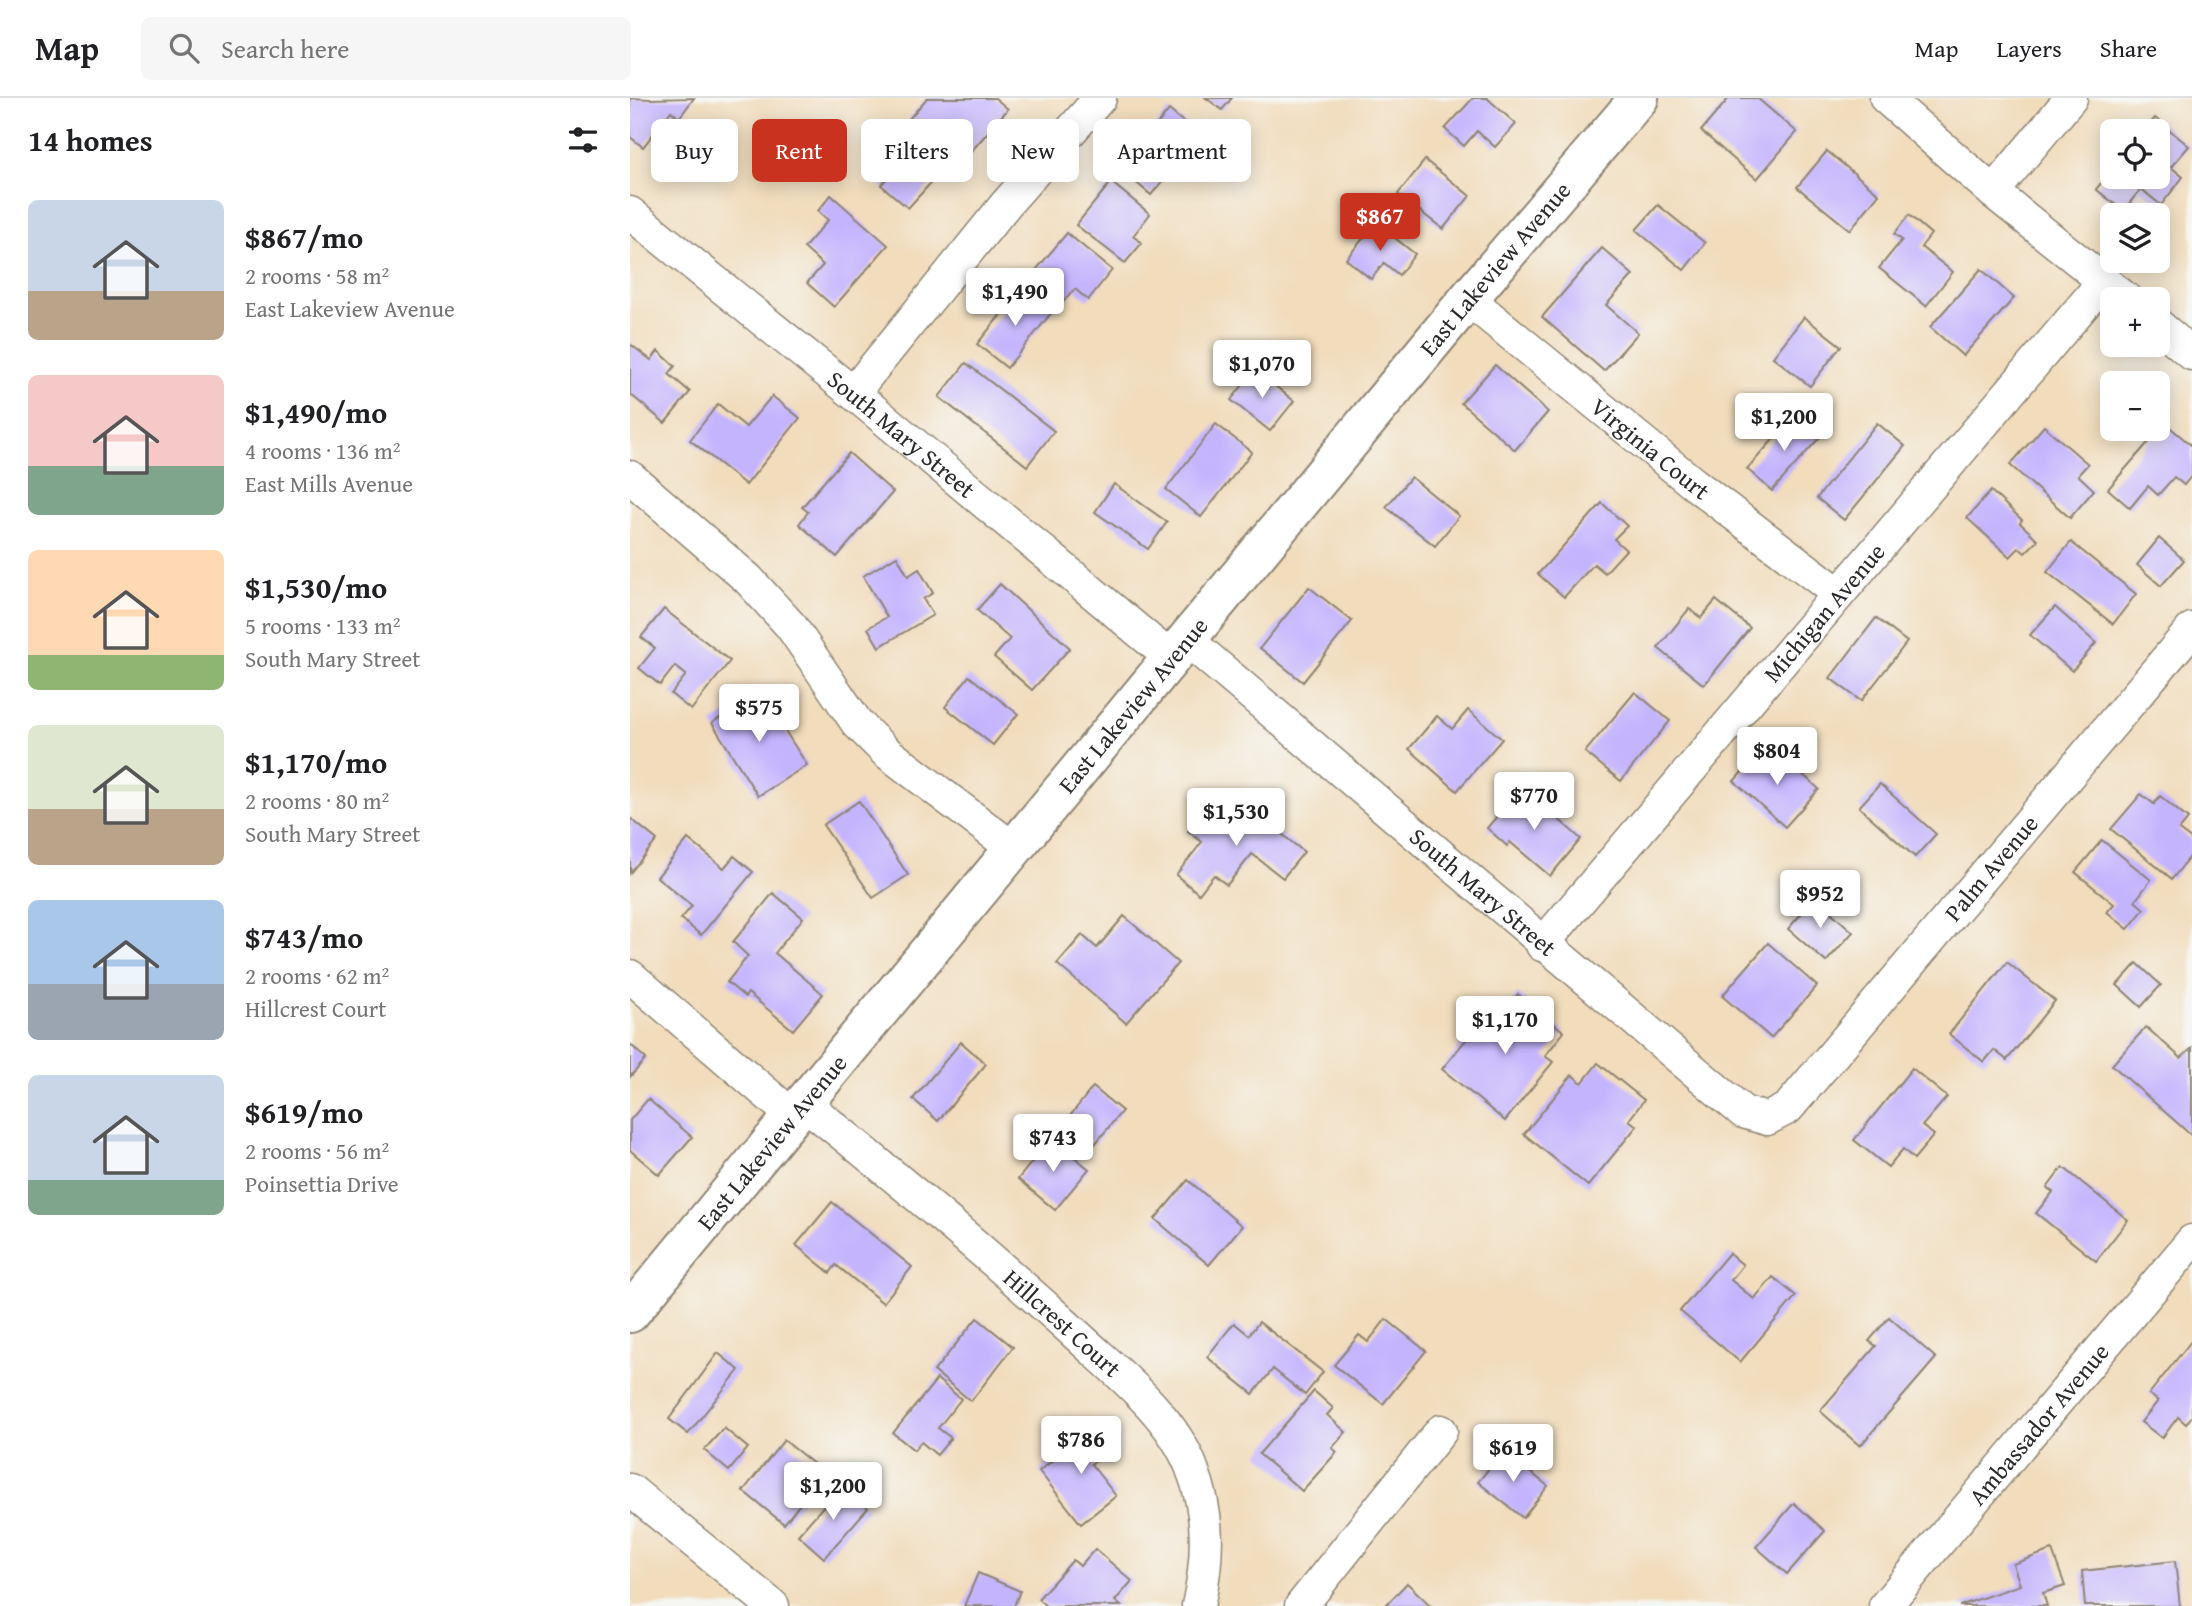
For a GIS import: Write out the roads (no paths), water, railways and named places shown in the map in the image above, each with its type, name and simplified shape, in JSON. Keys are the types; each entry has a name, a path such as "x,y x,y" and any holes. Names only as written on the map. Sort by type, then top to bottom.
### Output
{"street":[{"path":"853,393 1006,204 1100,98"},
{"name":"East Lakeview Avenue","path":"630,1313 1468,299 1639,98"},
{"path":"1886,98 1993,192 2111,287"},
{"path":"1993,192 2071,98"},
{"name":"South Mary Street","path":"630,213 853,393 1179,648 1348,773 1542,944 1743,1112 1767,1119 1788,1108"},
{"name":"Virginia Court","path":"1468,299 1693,483 1839,594"},
{"name":"Michigan Avenue","path":"1542,944 1839,594 2100,307"},
{"path":"2170,336 2192,354"},
{"path":"630,477 748,579 782,616 857,723 885,751 1014,849"},
{"name":"Palm Avenue","path":"1788,1108 2192,629"},
{"name":"Hillcrest Court","path":"630,976 1039,1300 1133,1388 1166,1424 1190,1463 1203,1498 1207,1531 1206,1566 1198,1606"},
{"name":"Ambassador Avenue","path":"1885,1606 2192,1241"},
{"path":"1301,1606 1441,1431"},
{"path":"630,1490 773,1606"}]}
